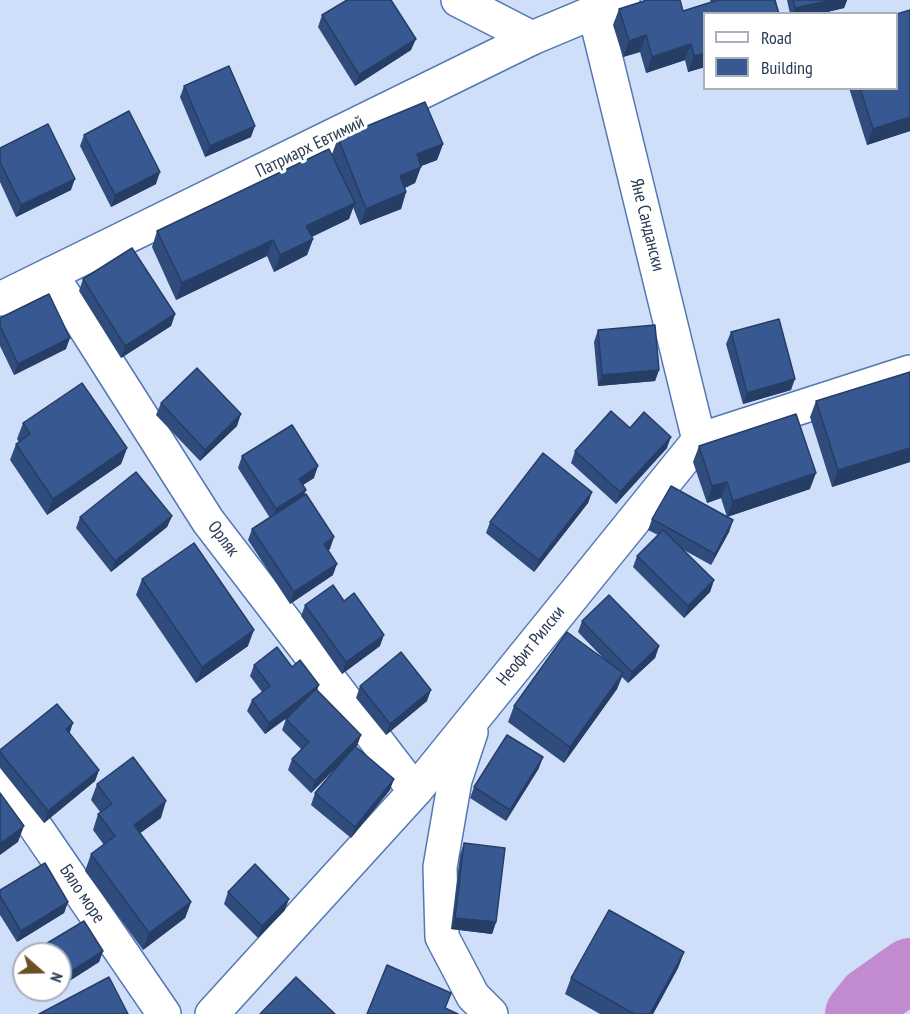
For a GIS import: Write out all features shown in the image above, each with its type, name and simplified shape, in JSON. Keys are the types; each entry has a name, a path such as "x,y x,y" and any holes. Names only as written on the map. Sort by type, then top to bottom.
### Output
{"street":[{"path":"458,0 532,38"},
{"name":"Патриарх Евтимий","path":"0,299 532,38 609,5"},
{"name":"Яне Сандански","path":"609,5 699,440"},
{"name":"Орляк","path":"51,274 208,521 415,791"},
{"path":"699,440 910,372"},
{"name":"Неофит Рилски","path":"212,1014 415,791 478,710 699,440"},
{"path":"478,710 455,780 440,867 442,937 473,996 491,1014"},
{"name":"Бяло море","path":"0,775 164,1014"}],"building":[{"path":"347,0 391,0 416,39 359,75 322,15"},
{"path":"647,0 680,0 683,11 718,0 775,0 778,12 703,12 703,54 694,56 691,44 652,57 646,35 629,41 619,9"},
{"path":"793,0 832,0 795,8"},
{"path":"910,10 910,117 873,129 861,90 898,90 898,14"},
{"path":"229,66 255,126 210,146 184,86"},
{"path":"425,102 443,144 417,154 421,167 400,176 406,192 366,209 338,138"},
{"path":"129,111 160,172 115,195 84,135"},
{"path":"48,124 75,179 21,205 0,162 0,148"},
{"path":"329,149 355,203 306,226 313,239 280,255 273,240 182,283 157,231"},
{"path":"132,248 175,314 125,346 83,279"},
{"path":"49,294 70,338 18,364 0,326 0,318"},
{"path":"779,319 795,379 747,393 731,332"},
{"path":"655,325 659,370 602,375 598,330"},
{"path":"197,368 241,414 205,450 161,403"},
{"path":"910,372 910,448 838,470 816,401"},
{"path":"82,383 127,448 53,499 16,444 30,434 23,423"},
{"path":"611,411 630,428 644,412 671,437 620,492 575,451"},
{"path":"796,414 816,473 733,501 727,482 712,486 699,446"},
{"path":"292,425 318,466 299,479 306,490 276,509 242,456"},
{"path":"543,453 592,492 539,560 490,522"},
{"path":"136,472 172,516 115,561 80,517"},
{"path":"671,486 733,520 715,554 652,519"},
{"path":"306,494 334,537 324,544 337,564 294,592 252,529"},
{"path":"663,530 714,580 688,606 637,556"},
{"path":"194,543 254,630 202,667 142,579"},
{"path":"333,585 344,601 354,593 384,635 346,662 305,605"},
{"path":"609,595 659,646 632,672 582,621"},
{"path":"567,632 623,673 570,747 514,706"},
{"path":"277,647 292,667 300,660 319,685 269,723 252,700 270,686 254,665"},
{"path":"401,652 431,690 390,724 360,686"},
{"path":"316,689 361,735 315,781 292,759 309,742 286,719"},
{"path":"57,704 73,723 66,729 99,770 48,811 0,750"},
{"path":"507,735 543,757 510,810 474,787"},
{"path":"355,746 394,779 355,827 315,793"},
{"path":"133,757 166,801 134,825 191,902 149,933 91,854 115,836 98,814 112,804 97,784"},
{"path":"0,793 24,826 0,844"},
{"path":"464,843 505,848 496,922 455,918"},
{"path":"45,863 68,902 21,931 0,896 0,890"},
{"path":"255,864 289,899 262,926 228,892"},
{"path":"609,910 684,952 650,1014 634,1014 571,978"},
{"path":"84,921 103,951 72,971 72,942 49,942"},
{"path":"387,965 451,993 445,1008 458,1014 367,1014"},
{"path":"109,977 128,1014 39,1014 62,1002 72,1002 72,997"},
{"path":"296,977 335,1014 260,1014"}],"waterway":[{"path":"857,1014 869,999 910,970"}]}
